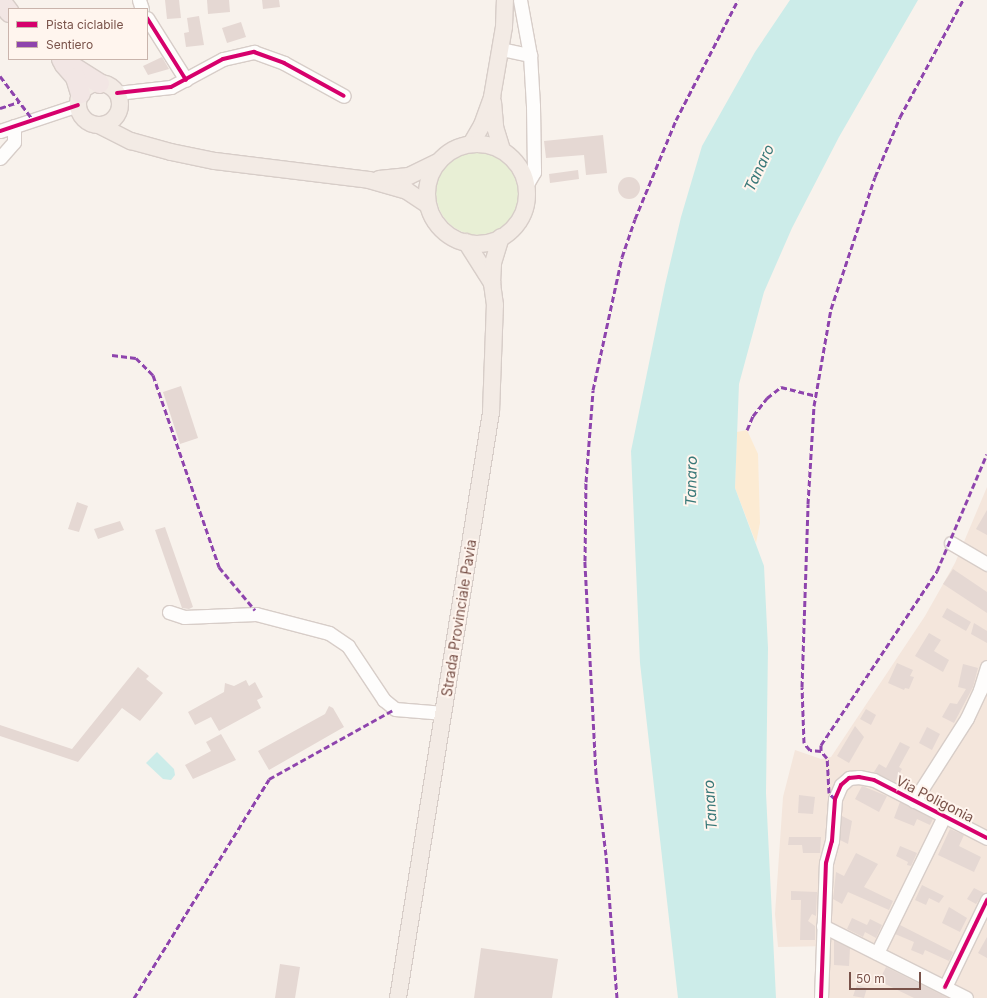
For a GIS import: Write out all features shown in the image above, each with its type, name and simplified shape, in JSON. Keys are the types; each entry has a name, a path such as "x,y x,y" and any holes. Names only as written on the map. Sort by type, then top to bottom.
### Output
{"highway":[{"path":"0,0 8,11"},
{"path":"61,60 75,77 79,99"},
{"path":"62,60 99,82"}],"main road":[{"path":"471,144 482,126 492,97 501,49 505,0"},
{"path":"99,125 106,124 117,114 120,100 118,93 110,86 99,82 88,85 79,99 82,117 132,141 215,160 369,180 408,191 428,205 442,229 453,238 466,242 484,243 501,237 513,228 522,216 526,201 526,186 522,172 513,160 502,150 487,145 471,144 453,150 438,162 409,176 369,180"},
{"path":"492,97 495,127 502,150"},
{"path":"117,114 126,129 149,146"},
{"path":"428,205 427,190 430,176 438,162"},
{"name":"Strada Provinciale Pavia","path":"398,998 491,412 495,305 492,283 493,263 501,237"},
{"path":"466,242 492,283"}],"street":[{"path":"520,0 530,55 534,172 526,186"},
{"path":"148,20 186,80"},
{"path":"501,49 530,55"},
{"path":"118,93 171,87 223,59 242,52 254,52 284,63 344,96"},
{"path":"0,131 79,99"},
{"path":"0,158 14,142 14,126"},
{"path":"951,543 987,564"},
{"path":"255,610 268,616"},
{"path":"170,612 184,617 251,613 319,629 340,638 360,661 384,700 395,709 444,714"},
{"path":"914,801 967,718 980,690 987,668"},
{"name":"Via Poligonia","path":"824,926 826,863 832,841 835,799 841,785 849,778 859,777 874,780 987,838"},
{"path":"877,953 944,816"},
{"path":"945,987 987,900"},
{"path":"821,998 824,926 966,998"}],"shaded area":[{"path":"987,487 987,998 828,998 830,946 778,947 775,914 783,797 795,750 821,759 831,757 925,616 955,563"}],"green space":[{"path":"470,151 486,151 502,158 513,169 520,185 520,201 517,209 508,223 502,228 486,235 470,235 454,228 443,217 436,201 436,185 443,169 454,158"}],"sand":[{"path":"747,430 758,454 760,523 756,543 735,488 737,432"}],"water":[{"name":"Tanaro","path":"790,0 918,0 839,137 792,228 764,292 739,384 735,488 764,566 768,648 766,793 776,998 678,998 640,663 631,451 665,285 681,217 702,146 755,52"},
{"path":"157,752 174,769 175,775 171,780 163,779 146,763"}],"building":[{"path":"165,0 179,0 181,18 167,19"},
{"path":"207,0 229,0 230,12 208,14"},
{"path":"262,0 279,0 280,7 263,9"},
{"path":"199,16 204,45 186,47 184,33 189,32 187,18"},
{"path":"241,22 246,37 227,43 222,28"},
{"path":"162,57 169,69 148,75 143,66"},
{"path":"603,135 607,173 586,175 584,155 546,158 544,141"},
{"path":"578,170 579,179 550,183 549,174"},
{"path":"629,177 637,180 640,188 637,196 629,199 621,196 618,188 621,180"},
{"path":"181,386 198,438 180,444 163,392"},
{"path":"77,502 88,506 79,532 68,529"},
{"path":"987,510 987,535 976,529"},
{"path":"120,521 124,530 98,539 94,529"},
{"path":"165,527 193,607 189,609 182,608 155,530"},
{"path":"953,569 987,592 987,613 943,584"},
{"path":"947,608 971,622 966,631 942,617"},
{"path":"974,623 987,631 987,643 971,634"},
{"path":"929,633 941,640 934,651 949,660 943,672 915,656"},
{"path":"897,663 913,670 910,676 914,677 909,689 905,688 904,690 888,683"},
{"path":"963,664 978,668 973,687 954,723 942,717 950,703 957,704 966,689 958,687"},
{"path":"138,667 149,676 146,679 163,693 140,721 122,708 78,762 0,736 0,725 72,749"},
{"path":"246,680 249,686 255,682 263,697 257,700 261,708 219,731 211,717 195,725 188,712 224,692 225,683 234,686"},
{"path":"329,706 333,708 344,727 269,770 258,751 325,714"},
{"path":"866,709 876,715 871,725 860,719"},
{"path":"855,726 864,737 849,763 837,756"},
{"path":"927,727 940,734 932,750 919,743"},
{"path":"221,734 236,760 193,779 185,765 211,751 206,742"},
{"path":"900,742 910,747 899,767 902,769 895,782 874,772 879,764 886,768"},
{"path":"862,786 887,796 879,812 855,799"},
{"path":"799,795 815,797 813,814 798,813"},
{"path":"900,802 933,819 930,825 917,819 914,826 894,818"},
{"path":"842,816 852,821 848,844 840,840"},
{"path":"950,829 964,835 959,846 981,857 974,872 938,855"},
{"path":"789,837 821,837 820,853 803,853 802,845 788,845"},
{"path":"900,846 917,853 911,866 907,865 908,862 896,856"},
{"path":"856,853 878,864 864,887 893,901 889,910 848,892 842,904 833,899 836,872 844,876"},
{"path":"922,885 944,896 939,903 929,898 926,905 915,900"},
{"path":"974,888 984,893 976,904 967,899"},
{"path":"791,891 817,892 816,916 812,914 808,921 815,926 815,940 800,940 801,900 791,900"},
{"path":"949,907 967,918 960,932 942,923"},
{"path":"852,918 867,925 870,919 882,925 876,938 865,932 863,937 847,929"},
{"path":"900,925 953,952 949,961 925,950 923,955 911,950 914,942 895,934"},
{"path":"987,937 987,958 978,953"},
{"path":"834,940 850,948 849,966 834,965"},
{"path":"481,948 558,959 552,998 474,998"},
{"path":"280,964 300,967 295,998 275,998"},
{"path":"886,967 948,998 914,998 879,981"},
{"path":"857,985 867,988 864,998 853,996"}],"marked path":[{"path":"617,998 606,855 596,774 585,561 586,482 593,390 622,257 635,219 676,120 738,0"},
{"path":"821,751 810,750 804,743 802,687 808,504 814,406 831,309 875,177 900,117 963,0"},
{"path":"0,76 33,120"},
{"path":"0,108 19,102"},
{"path":"112,355 136,358 153,375 219,567 255,610"},
{"path":"747,430 753,416 767,398 781,387 816,396"},
{"path":"835,799 829,793 827,758 821,751 821,745 937,571 987,454"},
{"path":"134,998 269,779 395,709"}],"cycle path":[{"path":"148,20 186,80"},
{"path":"117,93 171,87 223,59 254,52 284,63 344,96"},
{"path":"0,131 78,105"},
{"path":"821,998 826,863 832,841 835,799 841,785 849,778 859,777 874,780 987,838"},
{"path":"945,987 987,900"}]}
